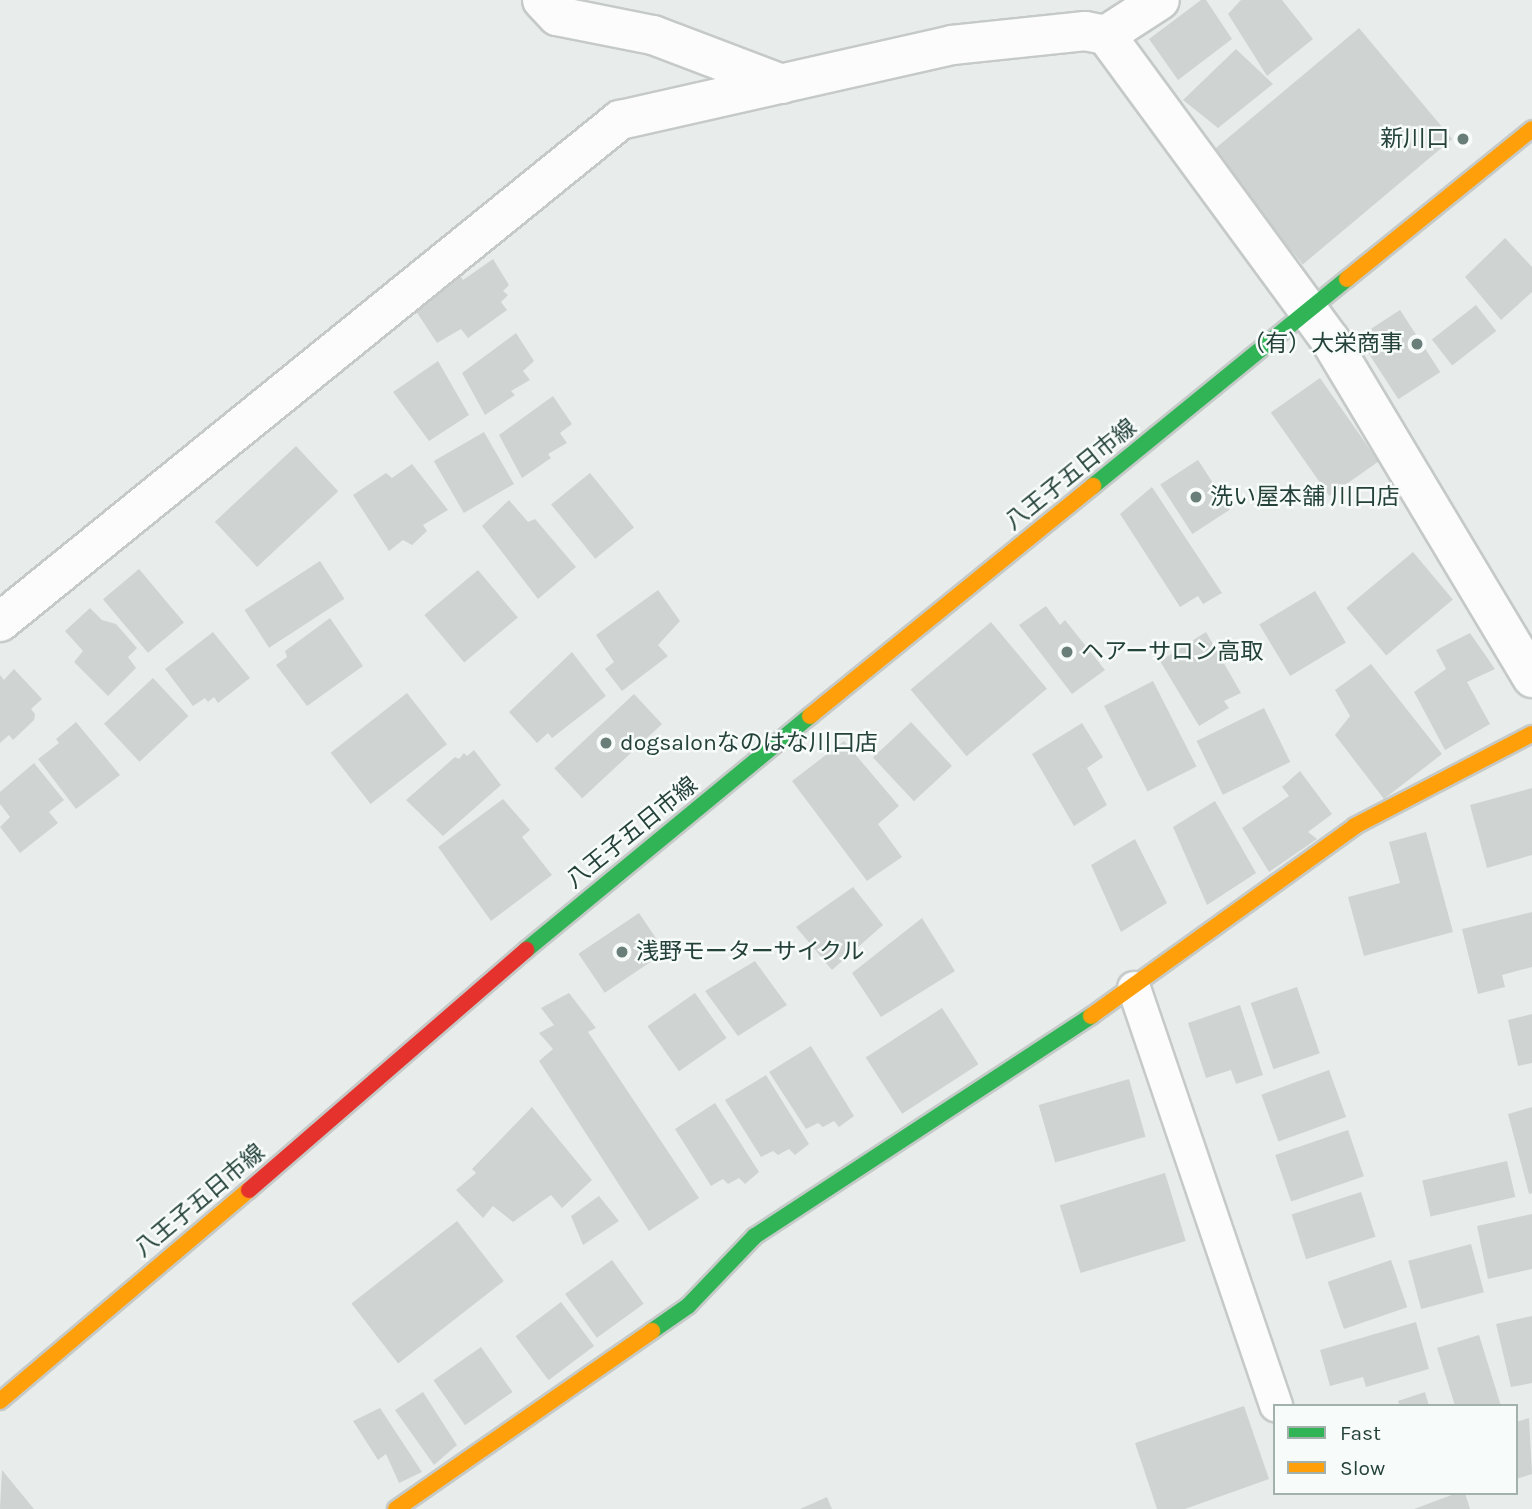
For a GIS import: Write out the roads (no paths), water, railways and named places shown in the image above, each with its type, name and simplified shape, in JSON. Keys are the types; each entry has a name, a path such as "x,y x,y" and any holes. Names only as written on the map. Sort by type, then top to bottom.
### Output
{"main road":[{"name":"八王子五日市線","path":"0,1401 346,1107 405,1052 634,860 1532,129"},
{"path":"396,1509 688,1306 755,1236 1133,988 1355,827 1532,734"}],"street":[{"path":"542,0 557,16 653,35 782,84"},
{"path":"1106,35 1160,0"},
{"path":"0,622 620,120 952,45 1085,31 1106,35 1337,350 1532,678"}],"lane":[{"path":"1133,988 1275,1404"}],"place":[{"name":"新川口","path":"1463,139"},
{"name":"（有）大栄商事","path":"1417,344"},
{"name":"洗い屋本舗 川口店","path":"1196,497"},
{"name":"ヘアーサロン高取","path":"1067,652"},
{"name":"dogsalonなのはな川口店","path":"606,743"},
{"name":"浅野モーターサイクル","path":"622,952"}]}
